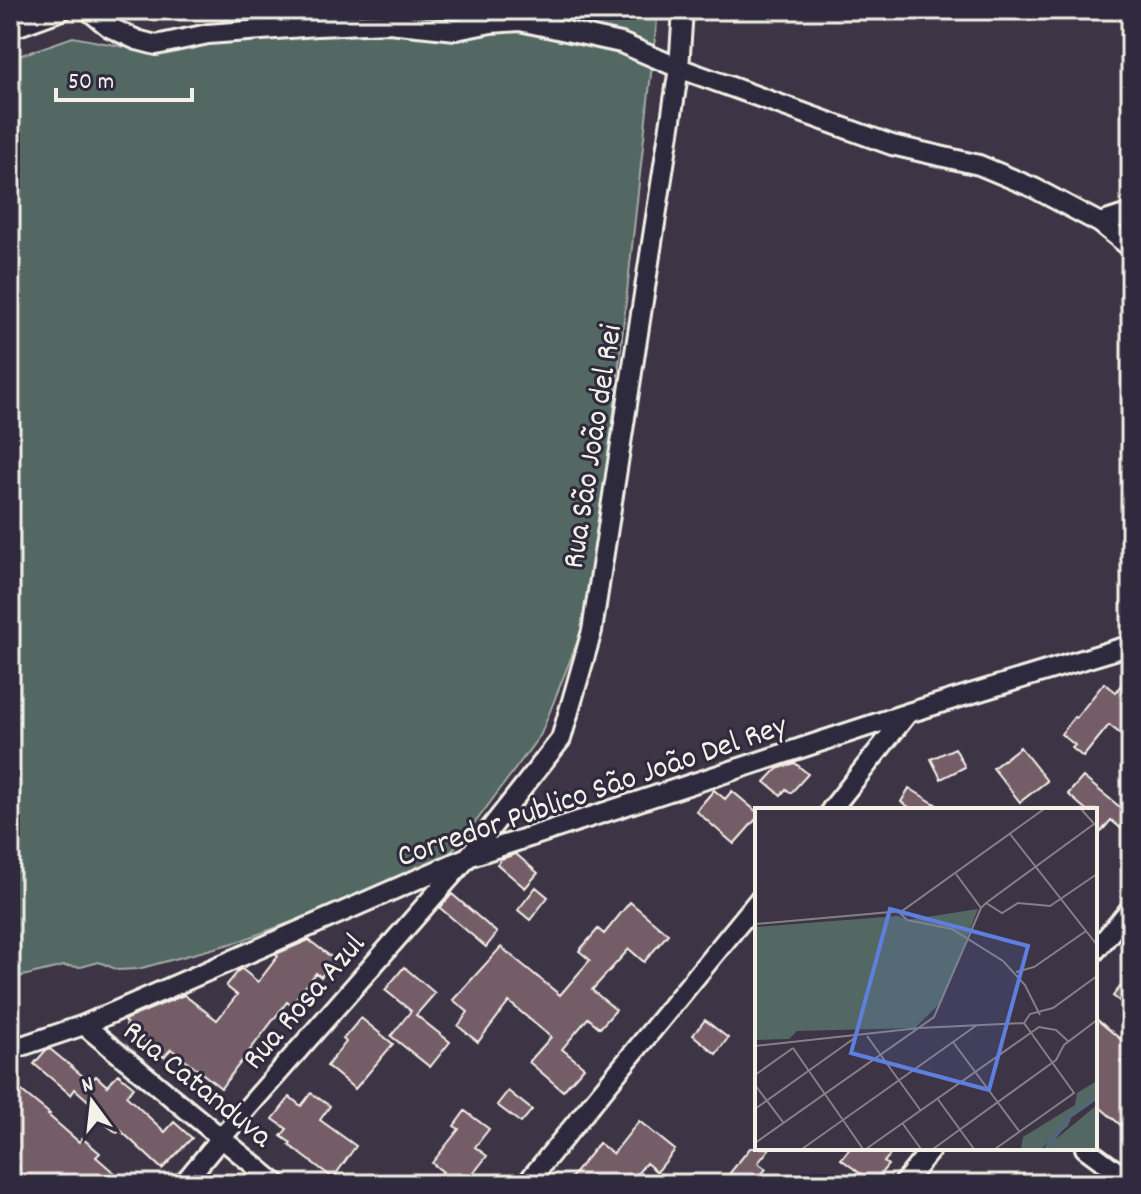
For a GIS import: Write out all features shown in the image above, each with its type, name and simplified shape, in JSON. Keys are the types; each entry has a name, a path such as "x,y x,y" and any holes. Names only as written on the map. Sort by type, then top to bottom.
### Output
{"street":[{"path":"10,29 62,10"},
{"path":"88,10 109,27 156,45 208,34 317,26 389,23 456,30 520,21 621,43 679,68 892,145 979,165 1034,188 1100,223 1131,248"},
{"name":"Rua São João del Rei","path":"468,857 561,739 592,631 679,68 683,10"},
{"path":"1100,223 1131,213"},
{"name":"Corredor Publico São João Del Rey","path":"10,1050 84,1025 468,857 908,713 1131,645"},
{"path":"833,808 908,713"},
{"name":"Rua Rosa Azul","path":"183,1184 468,857"},
{"path":"526,1184 755,904"},
{"path":"1097,949 1131,908"},
{"name":"Rua Catanduva","path":"84,1025 277,1184"},
{"path":"903,1184 930,1150"},
{"path":"1088,1150 1131,1182"}],"green space":[{"path":"247,10 658,10 593,602 541,734 438,868 237,942 138,969 118,970 99,962 81,967 64,966 10,979 10,59 73,37 152,52"}],"building":[{"path":"1131,670 1131,724 1122,735 1109,725 1083,757 1072,748 1075,745 1061,734 1104,683 1116,692"},
{"path":"1020,747 1047,781 1020,802 993,768"},
{"path":"955,748 965,767 941,779 931,759"},
{"path":"795,763 808,774 791,793 786,789 781,795 765,782 777,769"},
{"path":"1083,777 1131,816 1131,837 1111,820 1097,837 1097,808 1084,808 1068,794"},
{"path":"909,788 942,808 911,808 901,802"},
{"path":"714,790 725,799 732,791 755,810 755,820 734,844 696,811"},
{"path":"516,854 538,873 525,888 497,864 501,859"},
{"path":"536,887 548,897 530,920 518,910"},
{"path":"452,894 497,933 486,947 440,908"},
{"path":"630,902 668,934 644,962 629,949 592,990 616,1010 600,1028 588,1018 562,1049 584,1067 563,1091 529,1062 551,1037 509,1002 478,1042 458,1026 468,1012 453,1000 501,947 560,995 590,960 579,951 598,929 604,934"},
{"path":"309,940 335,960 321,977 316,973 291,1005 287,1002 221,1088 171,1049 164,1057 126,1026 124,1020 184,995 217,1020 237,995 226,986 239,970 242,969 258,982 278,956 276,954"},
{"path":"404,967 435,993 416,1015 450,1042 430,1067 391,1036 411,1011 385,990"},
{"path":"1131,973 1131,1010 1113,996"},
{"path":"361,1018 393,1044 355,1089 327,1066 346,1042 343,1039"},
{"path":"705,1020 728,1038 716,1054 693,1035"},
{"path":"1097,1020 1131,1048 1120,1062 1131,1071 1131,1134 1097,1105"},
{"path":"50,1049 90,1082 96,1076 107,1086 118,1074 134,1087 126,1096 165,1132 174,1122 192,1138 162,1169 120,1130 117,1133 99,1119 103,1114 75,1089 71,1095 34,1064"},
{"path":"18,1088 79,1142 82,1138 100,1153 96,1157 127,1184 20,1184 10,1176 10,1098"},
{"path":"508,1091 532,1110 521,1123 497,1105"},
{"path":"311,1093 330,1106 320,1120 356,1146 333,1178 289,1145 291,1143 281,1136 287,1129 273,1119 290,1097 301,1106"},
{"path":"465,1111 489,1129 475,1147 487,1156 465,1184 433,1184 443,1172 432,1163 459,1129 454,1126"},
{"path":"639,1121 675,1150 657,1172 646,1163 629,1184 566,1184 599,1143 613,1154"},
{"path":"750,1148 768,1150 758,1163 766,1169 753,1184 721,1184"},
{"path":"848,1150 894,1150 884,1162 888,1165 873,1183 841,1159"}]}
